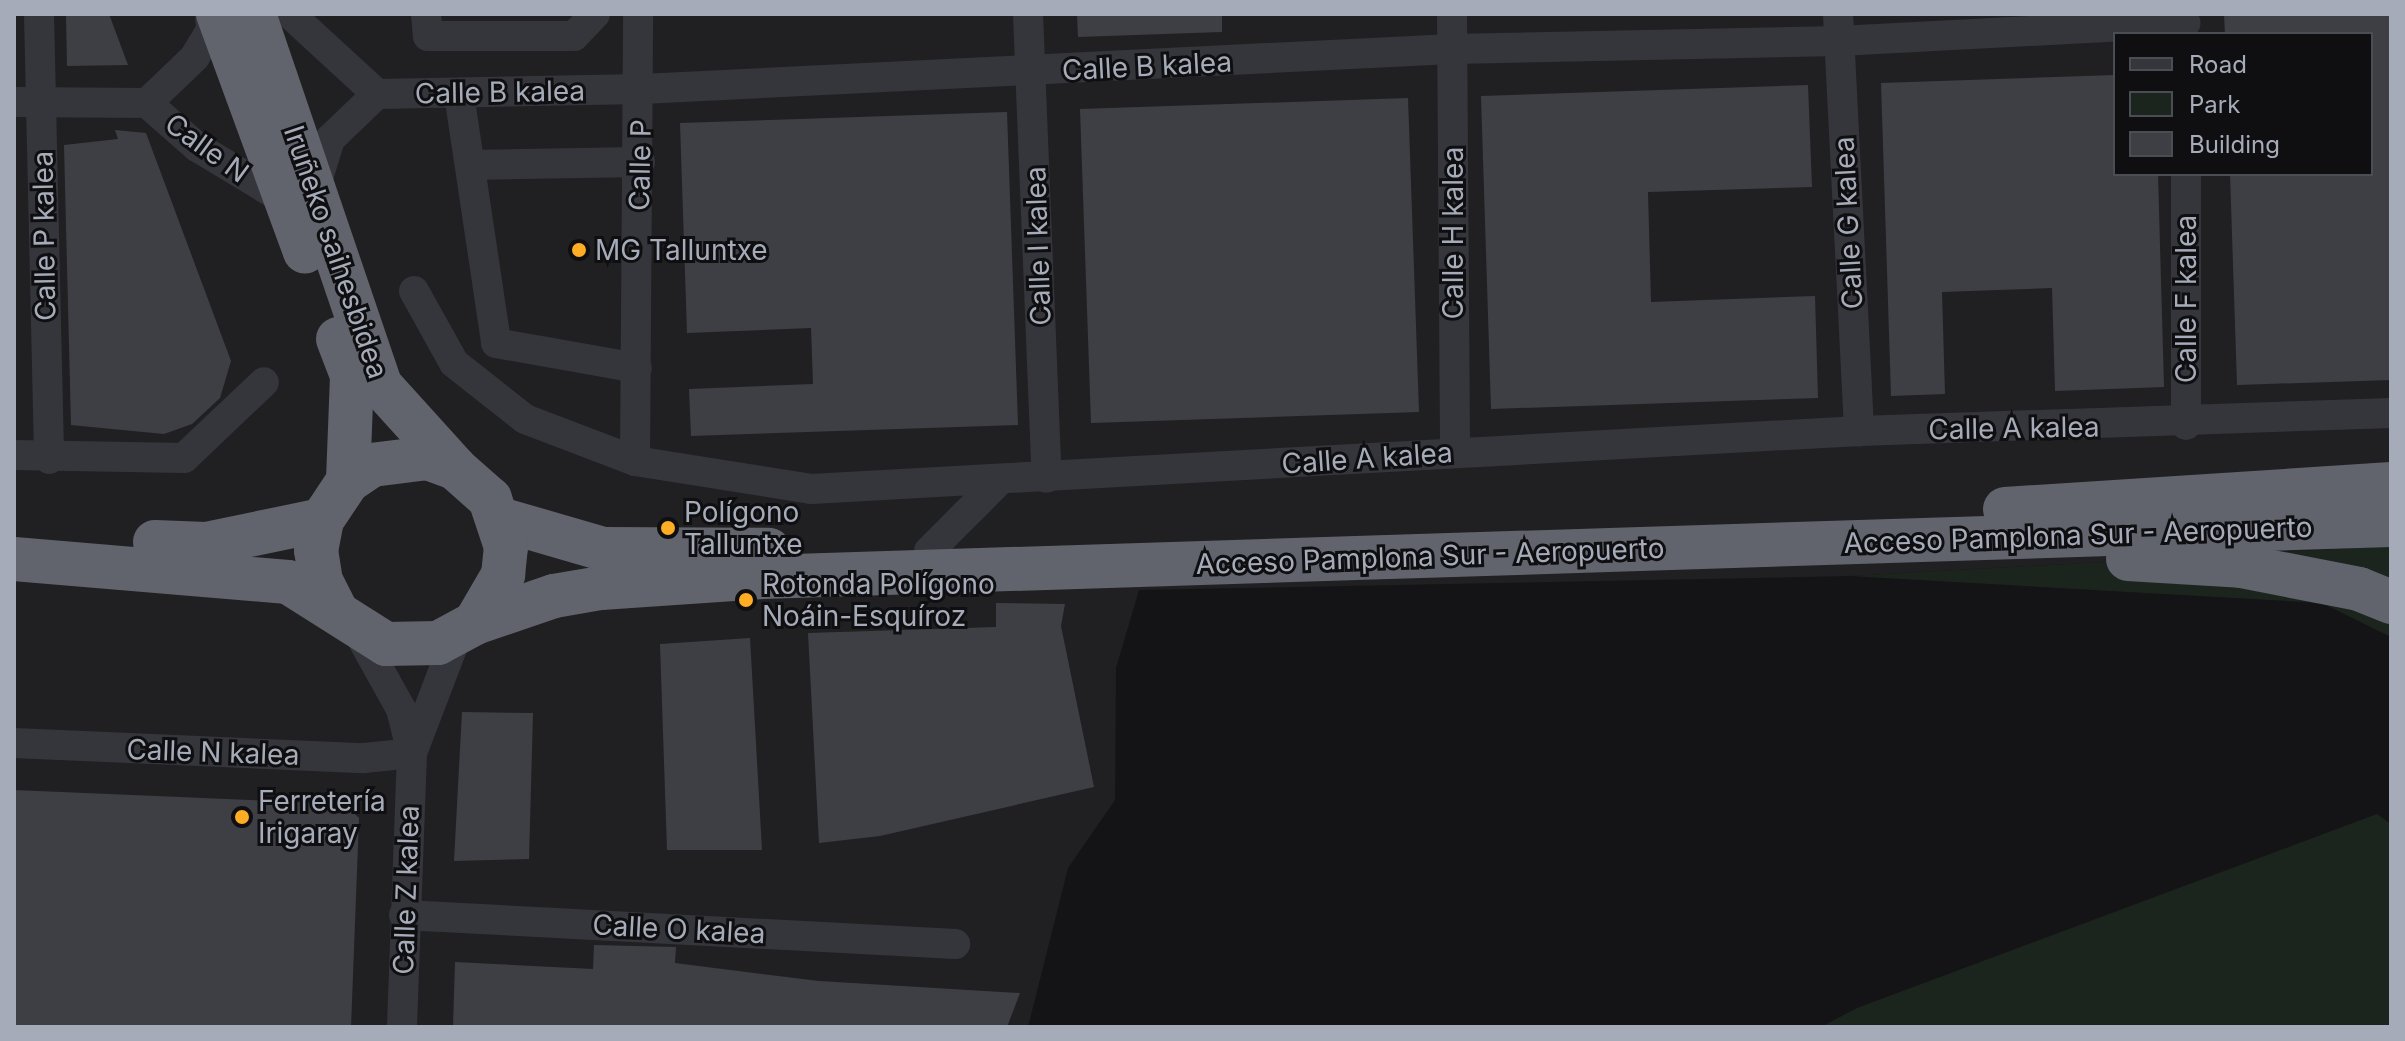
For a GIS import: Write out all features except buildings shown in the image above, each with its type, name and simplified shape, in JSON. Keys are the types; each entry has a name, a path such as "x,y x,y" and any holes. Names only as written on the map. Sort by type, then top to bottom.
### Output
{"highway":[{"name":"Iruñeko saihesbidea","path":"218,14 381,386 455,468"},
{"name":"Iruñeko saihesbidea","path":"254,14 299,195 352,376 348,481"},
{"path":"14,559 288,582 346,619 386,644 438,643 466,629 503,575 500,519 482,490 455,468 399,457 348,481 322,520 316,550 321,581 346,619"},
{"name":"Acceso Pamplona Sur - Aeropuerto","path":"500,519 603,549 929,551 2014,509 2384,487"},
{"path":"14,534 206,544 322,520"},
{"name":"Acceso Pamplona Sur - Aeropuerto","path":"466,629 554,596 601,588 763,577 2391,525"},
{"path":"1844,543 1930,561 2064,558 2241,566 2359,589 2391,602"}],"street":[{"name":"Calle P kalea","path":"39,14 27,101 49,459"},
{"name":"Calle N","path":"210,14 211,30 195,57 147,103 197,147 299,195"},
{"path":"290,14 377,94 330,139 299,195"},
{"path":"426,14 428,36 574,36 595,16 639,18"},
{"name":"Calle I kalea","path":"1028,14 1047,478"},
{"name":"Calle H kalea","path":"1452,14 1455,453"},
{"name":"Calle P","path":"635,461 642,89 639,18"},
{"name":"Calle B kalea","path":"377,94 642,89 1032,72 1917,24 2118,19 2186,24"},
{"name":"Calle G kalea","path":"1838,28 1859,431"},
{"path":"459,94 496,343 637,368"},
{"path":"27,101 147,103"},
{"path":"470,165 640,162"},
{"name":"Calle F kalea","path":"2186,176 2186,425"},
{"name":"Calle A kalea","path":"414,291 454,363 525,419 635,461 811,489 999,481 1859,431 2186,425 2391,413"},
{"path":"14,455 49,459 184,458 264,382"},
{"path":"929,551 999,481"},
{"path":"346,619 401,709 412,753"},
{"path":"412,753 466,629"},
{"name":"Calle N kalea","path":"14,743 364,758 412,753"},
{"name":"Calle Z kalea","path":"402,1027 412,753"},
{"name":"Calle O kalea","path":"404,915 955,944"}],"shaded area":[{"path":"14,14 2391,14 2391,546 1850,576 1139,590 1116,668 1115,800 1068,868 1028,1027 14,1027"}],"green space":[{"path":"2391,546 2391,637 2322,603 1850,576"},
{"path":"2377,814 2391,824 2391,1027 1821,1027 1857,1008"}],"place":[{"name":"MG Talluntxe","path":"579,250"},
{"name":"Polígono Talluntxe","path":"668,528"},
{"name":"Rotonda Polígono Noáin-Esquíroz","path":"746,600"},
{"name":"Ferretería Irigaray","path":"242,817"}]}
